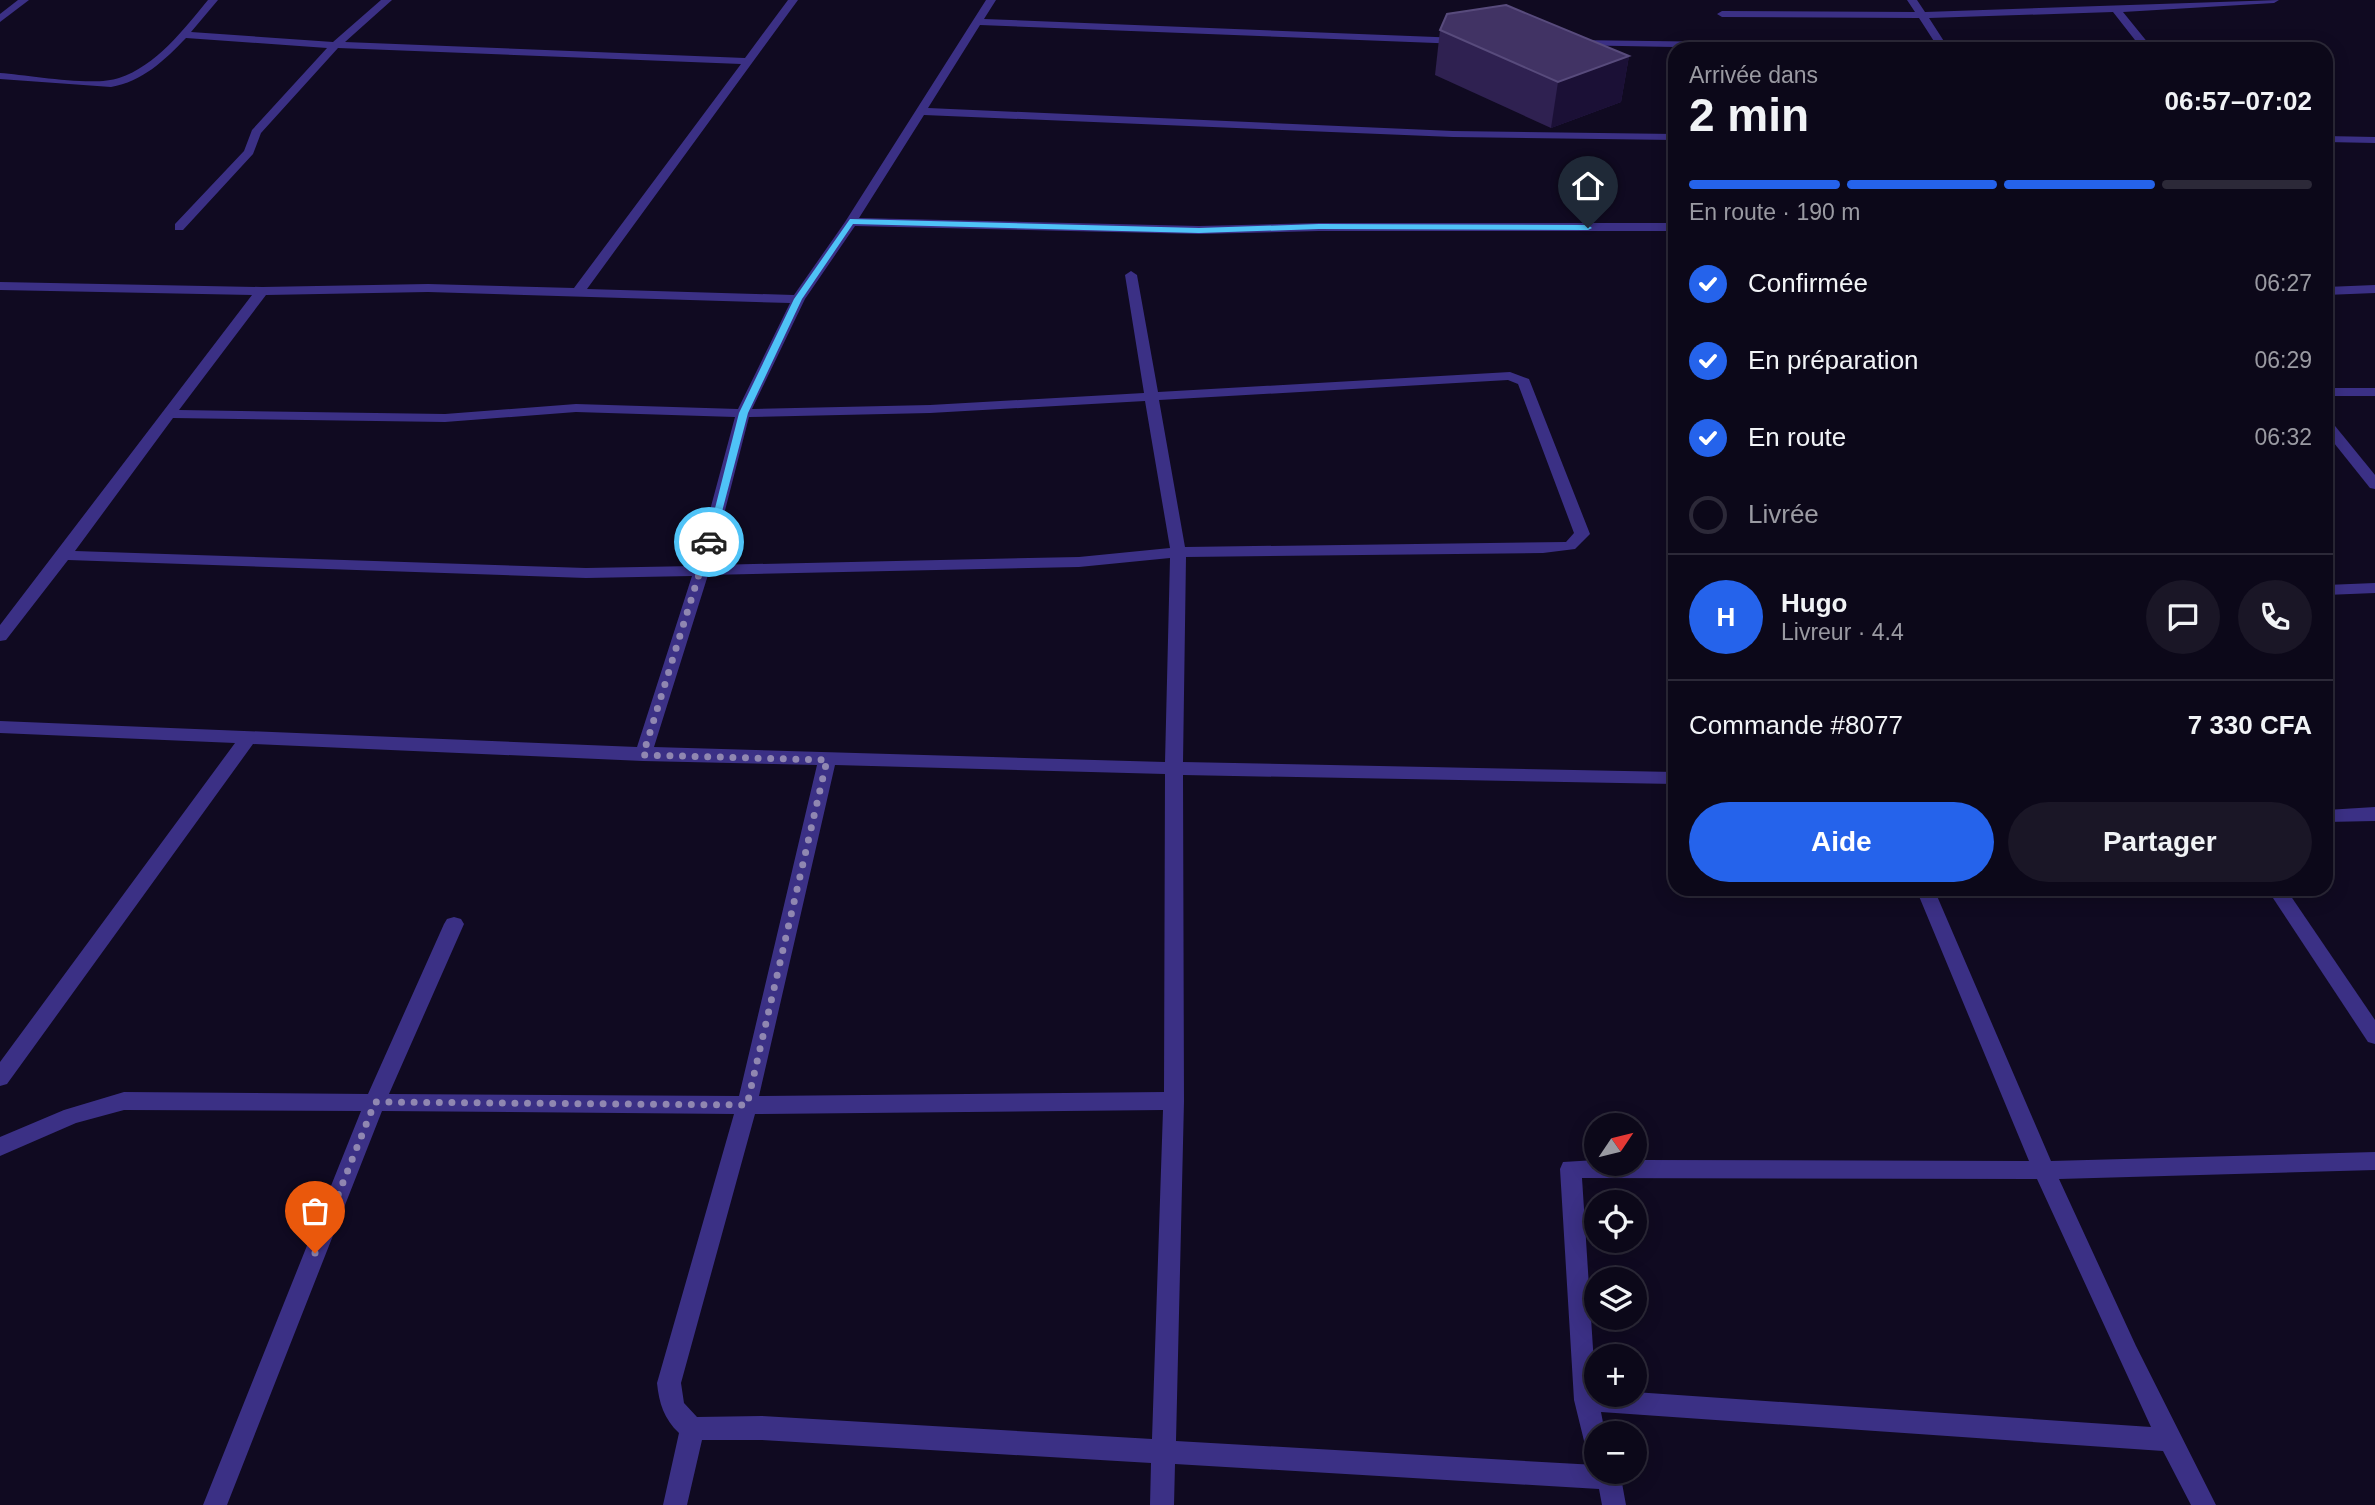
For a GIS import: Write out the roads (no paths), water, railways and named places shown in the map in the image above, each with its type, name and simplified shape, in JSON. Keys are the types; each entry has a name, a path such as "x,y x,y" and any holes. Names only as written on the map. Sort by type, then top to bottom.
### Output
{"street":[{"path":"0,19 24,0"},
{"path":"0,76 117,83 140,73 184,35 213,0"},
{"path":"179,227 249,152 256,131 335,45 387,0"},
{"path":"579,291 793,0"},
{"path":"643,755 701,572 743,413 798,299 991,0"},
{"path":"1716,0 1725,33"},
{"path":"1912,0 1939,42"},
{"path":"2141,0 2151,9"},
{"path":"1565,42 1725,33 1919,14 2151,9 2274,0"},
{"path":"2116,10 2142,42"},
{"path":"977,22 1471,41"},
{"path":"184,35 335,45 750,61"},
{"path":"920,111 1453,134 1668,137"},
{"path":"2333,139 2375,140"},
{"path":"850,222 1199,230 1319,227 1668,227"},
{"path":"1131,275 1154,396 1178,552 1174,770 1174,1101 1162,1505"},
{"path":"1,288 262,291 428,288 798,299"},
{"path":"2333,291 2375,289"},
{"path":"0,635 65,555 167,414 262,291"},
{"path":"65,555 586,573 701,572 1079,562 1178,552 1543,548 1570,546 1582,534 1524,382 1510,376 930,409 743,413 576,408 444,418 167,414"},
{"path":"2333,392 2375,392"},
{"path":"2333,433 2375,485"},
{"path":"2333,590 2375,588"},
{"path":"0,727 643,755 1174,770 1668,778"},
{"path":"0,1078 247,739"},
{"path":"827,760 747,1105 669,1383 674,1413 692,1429 762,1429 1584,1474"},
{"path":"2333,816 2375,814"},
{"path":"1928,896 2043,1170 2169,1440 2204,1505"},
{"path":"2281,896 2375,1036"},
{"path":"215,1505 375,1102 454,924"},
{"path":"0,1147 71,1116 124,1101 747,1105 1174,1101"},
{"path":"1584,1369 1571,1169 2043,1170 2375,1161"},
{"path":"1647,1404 2169,1440"},
{"path":"675,1505 692,1429"},
{"path":"1610,1484 1614,1505"}]}
